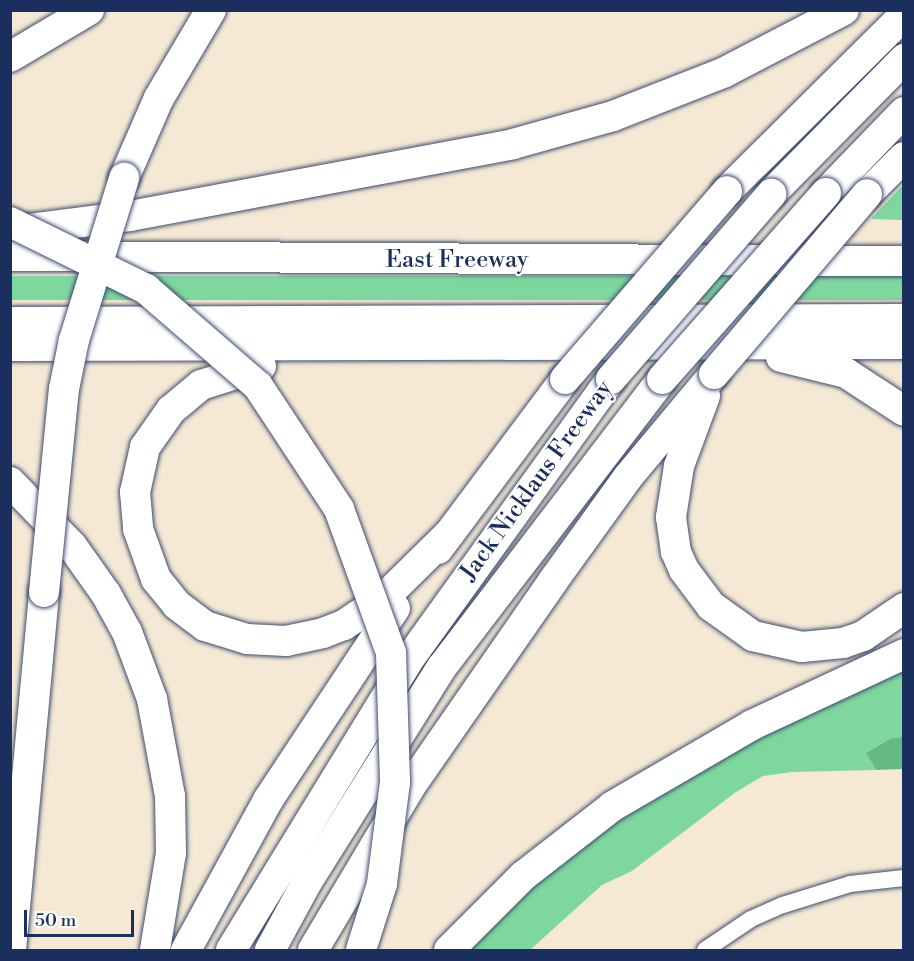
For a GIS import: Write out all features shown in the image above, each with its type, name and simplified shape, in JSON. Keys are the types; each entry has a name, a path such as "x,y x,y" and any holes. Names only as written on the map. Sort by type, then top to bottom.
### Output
{"highway":[{"path":"10,57 89,10"},
{"path":"11,951 66,379 88,286 124,178 159,98 211,10"},
{"path":"10,231 130,216 513,144 613,116 724,72 844,10"},
{"path":"186,951 301,746 450,533 565,379 728,191 903,15"},
{"name":"Jack Nicklaus Freeway","path":"231,951 412,655 611,379 771,194 903,59"},
{"name":"Jack Nicklaus Freeway","path":"270,951 307,882 442,666 662,379 826,193 903,112"},
{"path":"313,951 410,787 628,477 867,194 903,157"},
{"path":"10,222 146,289 258,386 339,509 391,653 395,782 382,884 361,951"},
{"name":"East Freeway","path":"10,256 903,261"},
{"path":"10,322 903,319"},
{"path":"10,346 413,348 903,344"},
{"path":"741,347 846,373 903,411"},
{"path":"413,348 251,368 201,385 171,410 145,447 135,492 138,529 156,579 177,605 220,632 267,641 305,638 344,625 402,583 450,533"},
{"path":"714,374 679,466 672,502 676,552 694,587 729,622 753,636 788,646 843,643 863,636 903,608"},
{"path":"10,482 72,546 106,594 127,632 152,699 170,796 171,854 155,951"},
{"path":"449,951 523,876 613,806 752,725 903,654"}],"street":[{"path":"705,951 751,919 783,905 850,884 903,878"}],"green space":[{"path":"903,185 903,220 871,219"},
{"path":"11,276 904,276 904,300 11,300"},
{"path":"903,667 903,737 891,738 866,753 876,770 792,772 763,776 736,792 632,871 602,885 530,950 456,950 504,899 694,766"},
{"path":"903,737 903,769 876,770 866,753 891,738"}]}
